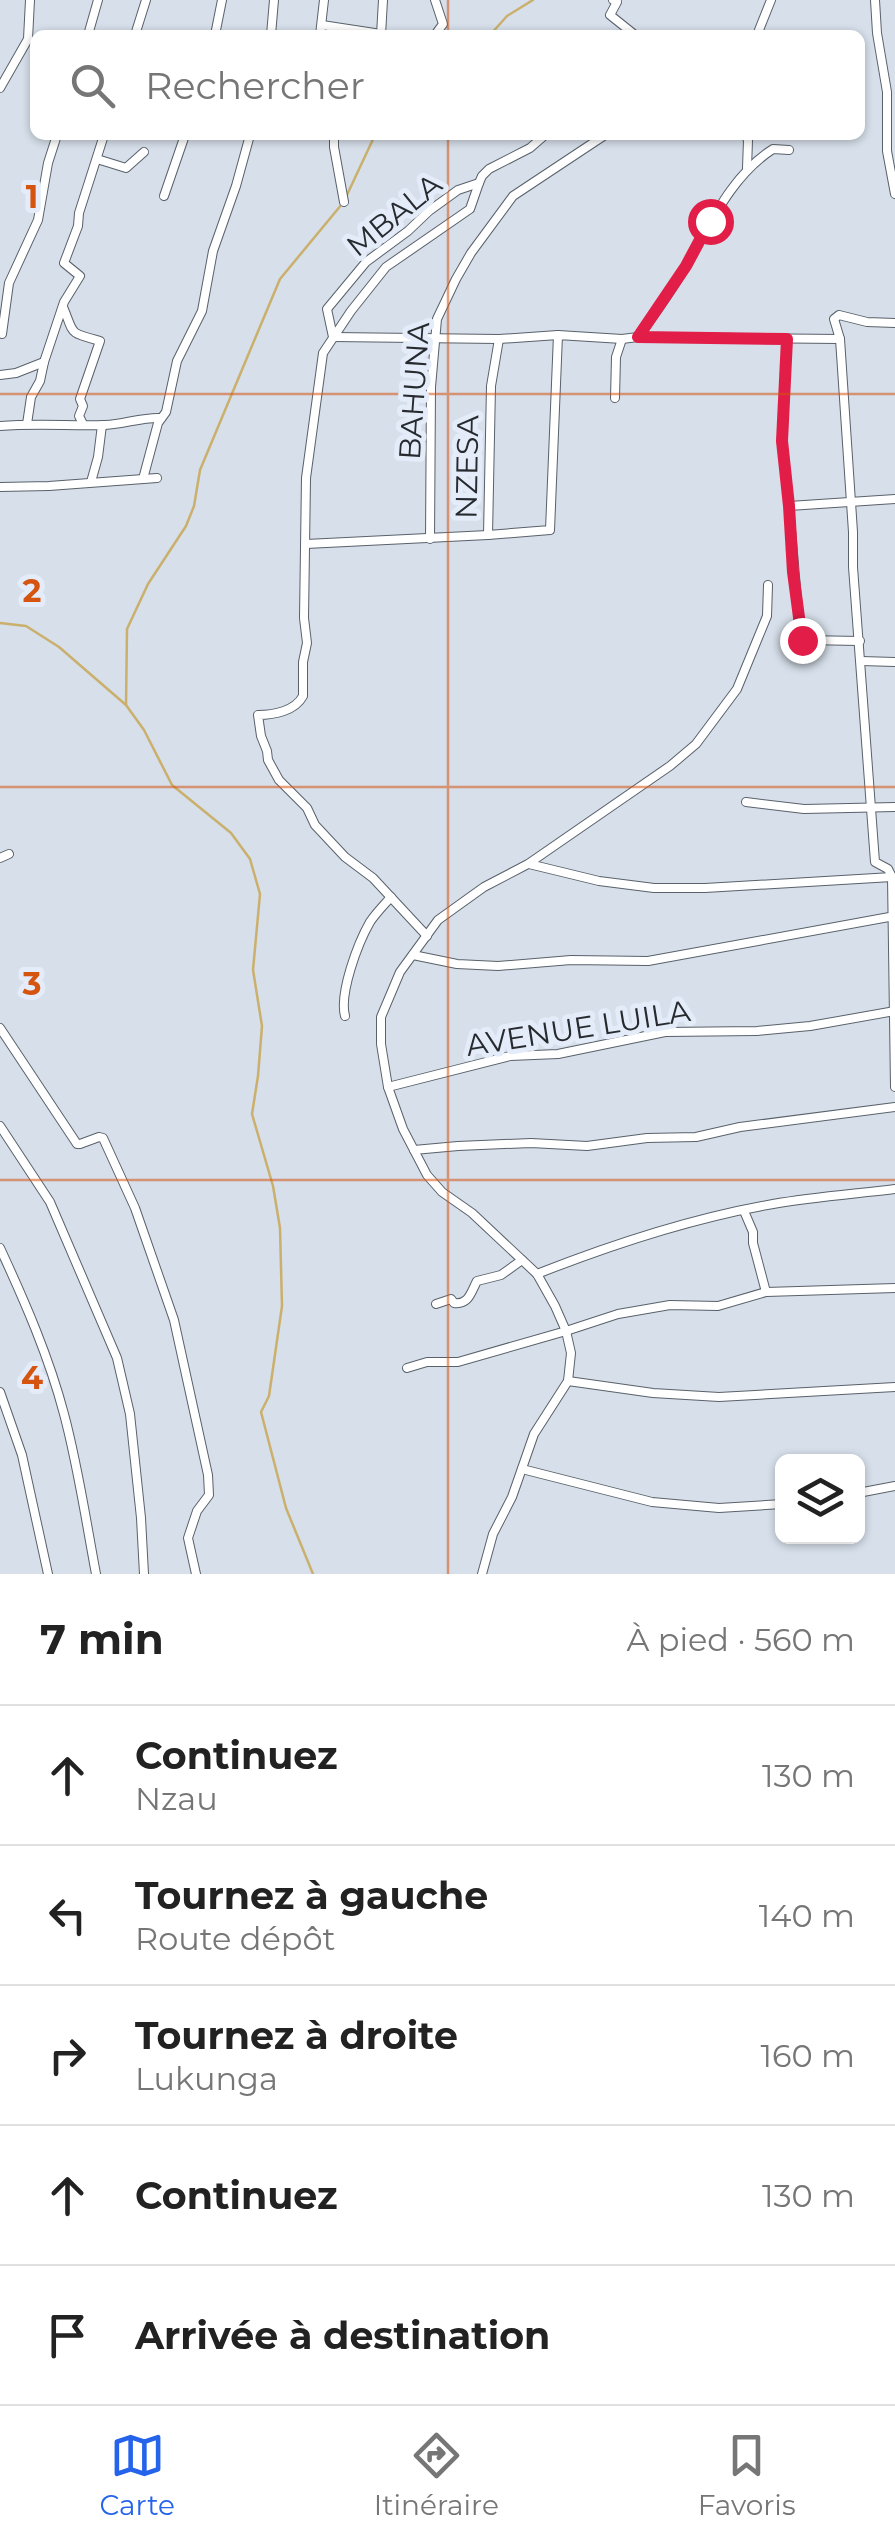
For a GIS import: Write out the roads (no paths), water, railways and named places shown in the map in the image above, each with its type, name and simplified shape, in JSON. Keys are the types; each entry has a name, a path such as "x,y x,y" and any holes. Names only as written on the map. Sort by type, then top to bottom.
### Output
{"street":[{"path":"0,88 28,39 30,0"},
{"path":"89,30 98,0"},
{"path":"137,30 146,0"},
{"path":"216,30 222,0"},
{"path":"271,30 274,0"},
{"path":"320,30 324,0"},
{"path":"381,30 382,0"},
{"path":"435,0 443,24 438,30"},
{"path":"613,0 617,2 610,15 629,30"},
{"path":"760,30 771,0"},
{"path":"875,0 887,92 887,152 895,194"},
{"path":"2,334 9,282 38,220 55,140"},
{"path":"27,424 31,397 40,381 63,307 80,276 64,262 103,140"},
{"path":"164,196 183,140"},
{"path":"143,479 166,412 177,361 202,310 213,250 249,140"},
{"path":"334,140 344,202"},
{"name":"MBALA","path":"391,897 315,825 307,808 280,780 269,764 258,714 293,707 303,696 307,643 306,478 323,353 333,337 327,310 366,262 443,200 479,183 488,169 540,140"},
{"name":"BAHUNA","path":"430,540 437,320 471,252 513,196 597,140"},
{"path":"748,140 748,168"},
{"path":"638,337 748,168 773,148 789,150"},
{"path":"97,159 126,168 144,152"},
{"path":"333,337 386,268 470,209 479,183"},
{"path":"63,307 70,329 100,341 80,399 83,406 79,416 84,424"},
{"path":"895,323 838,315 834,319 840,339 875,862 888,869 892,877 895,1087"},
{"path":"488,535 550,530 558,335"},
{"path":"333,337 840,339"},
{"name":"NZESA","path":"306,544 488,535 491,386 499,338"},
{"path":"615,398 616,357 622,338"},
{"path":"787,339 782,441 802,640 860,641"},
{"path":"0,375 44,362"},
{"path":"0,426 126,424 161,418"},
{"path":"91,482 102,425"},
{"path":"0,487 157,478"},
{"path":"789,506 895,500"},
{"path":"482,1574 493,1534 534,1434 568,1381 572,1358 566,1332 537,1274 427,1175 403,1129 388,1087 381,1044 382,1017 400,972 442,916 484,887 528,864 696,744 737,689 767,616 768,585"},
{"path":"861,661 895,662"},
{"path":"746,802 804,809 895,806"},
{"path":"528,864 599,882 654,888 892,877"},
{"path":"346,1016 343,1006 347,986 360,946 374,918 391,897 427,936"},
{"path":"413,955 457,964 498,966 572,960 648,961 894,916"},
{"name":"AVENUE LUILA","path":"388,1087 510,1056 558,1054 666,1032 775,1030 894,1011"},
{"path":"0,1028 77,1144 102,1138 136,1208 174,1320 208,1474 208,1495 197,1511 188,1538 196,1574"},
{"path":"414,1150 531,1142 586,1146 696,1137 895,1107"},
{"path":"0,1126 50,1202 117,1358 130,1414 144,1574"},
{"path":"537,1274 710,1217 772,1204 895,1189"},
{"path":"744,1211 753,1232 766,1292"},
{"path":"0,1248 35,1329 64,1414 96,1574"},
{"path":"436,1304 451,1299 461,1304 468,1300 476,1281 501,1275 522,1260"},
{"path":"407,1368 427,1362 458,1362 618,1314 670,1305 718,1306 766,1292 895,1288"},
{"path":"568,1381 719,1397 895,1387"},
{"path":"0,1392 22,1454 48,1574"},
{"path":"522,1469 652,1502 718,1508 775,1504"},
{"path":"865,1492 895,1486"}],"waterway":[{"path":"494,30 507,16 533,0"},
{"path":"346,197 373,140"},
{"path":"313,1574 286,1508 261,1412 269,1396 282,1306 280,1228 273,1186 252,1114 262,1026 253,970 260,894 250,859 231,833 172,785 144,730 126,705 127,629 148,584 186,526 200,470 280,279 342,204"},
{"path":"0,623 26,626 59,647 126,705"}]}
